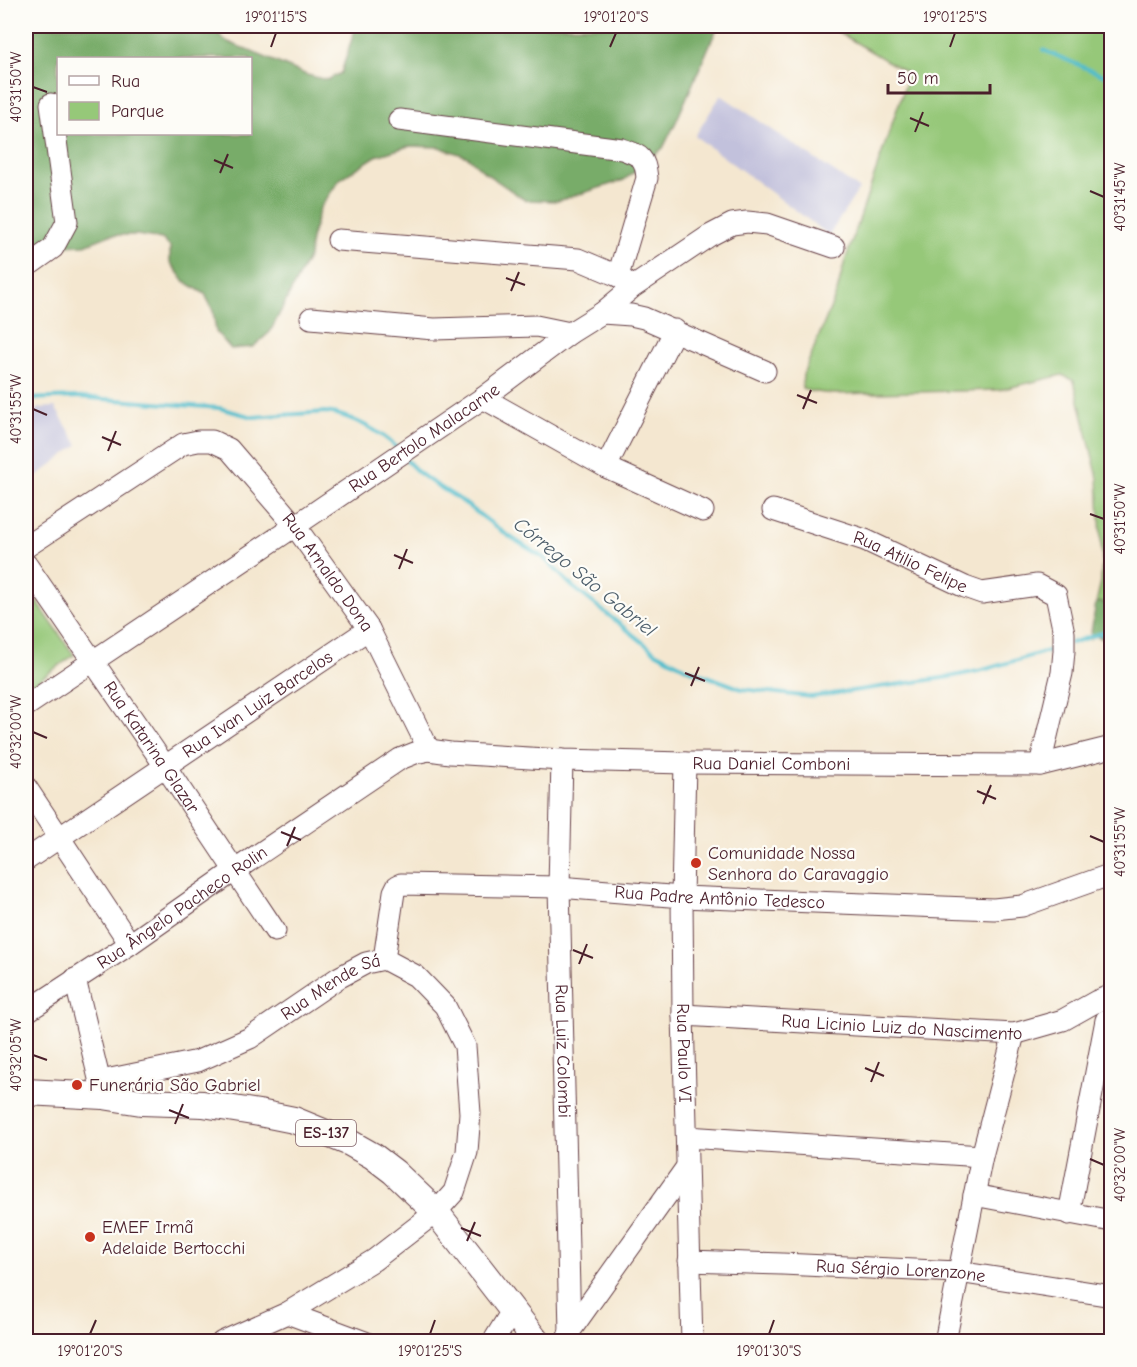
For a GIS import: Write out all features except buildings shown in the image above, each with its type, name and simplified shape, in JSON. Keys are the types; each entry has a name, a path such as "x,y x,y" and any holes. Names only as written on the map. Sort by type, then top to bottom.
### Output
{"main road":[{"name":"ES-137","path":"27,1094 102,1089 141,1102 203,1104 294,1120 350,1143 373,1156 394,1172 436,1212 537,1341"}],"street":[{"path":"26,264 32,263 53,248 67,222 51,104"},
{"path":"338,240 578,259 626,281 647,178 646,164 639,155 622,149 399,120"},
{"name":"Rua Bertolo Malacarne","path":"26,706 483,398 570,333 602,313 626,281 732,224 747,222 767,224 834,247"},
{"path":"602,313 644,318 765,371"},
{"path":"311,318 434,329 536,326 570,333"},
{"path":"606,467 675,330"},
{"path":"483,398 606,467 703,511"},
{"name":"Rua Arnaldo Dona","path":"26,548 183,444 212,441 229,449 295,526 369,629 429,750"},
{"name":"Rua Atilio Felipe","path":"773,510 865,540 964,587 982,593 1036,585 1056,595 1064,642 1062,673 1040,765"},
{"name":"Rua Katarina Glazar","path":"26,564 275,931"},
{"name":"Rua Ivan Luiz Barcelos","path":"26,860 369,629"},
{"name":"Rua Daniel Comboni","path":"429,750 562,760 1040,765 1112,747"},
{"name":"Rua Ângelo Pacheco Rolin","path":"26,1012 130,944 400,759 429,750"},
{"name":"Rua Luiz Colombi","path":"562,760 559,887 568,1336"},
{"name":"Rua Paulo VI","path":"685,763 682,897 683,1016 692,1341"},
{"path":"26,788 130,944"},
{"name":"Rua Padre Antônio Tedesco","path":"384,959 394,892 401,884 559,887 682,897 993,909 1022,906 1112,874"},
{"name":"Rua Mende Sá","path":"102,1089 198,1061 240,1043 338,978 366,963 384,959 416,976 446,1006 465,1046 470,1113 467,1152 454,1192 436,1212 374,1260 287,1313 222,1341"},
{"path":"75,980 102,1089"},
{"name":"Rua Licinio Luiz do Nascimento","path":"683,1016 1014,1034 1063,1020 1112,995"},
{"path":"1063,1020 1108,1020 1069,1214"},
{"path":"945,1341 982,1156 1014,1034"},
{"path":"687,1137 982,1156"},
{"path":"568,1336 686,1168"},
{"path":"974,1195 1112,1221"},
{"name":"Rua Sérgio Lorenzone","path":"689,1261 958,1272 1112,1296"},
{"path":"493,1341 512,1311"},
{"path":"287,1313 359,1340"}],"shaded area":[{"path":"721,95 859,189 829,235 695,136"},
{"path":"55,407 78,445 26,484 26,417 39,408"}],"green space":[{"path":"26,26 213,26 226,41 307,75 327,80 341,73 356,26 718,26 663,148 624,180 558,201 525,200 484,172 468,157 439,147 409,146 376,156 340,179 320,208 311,239 309,256 270,332 253,347 231,349 216,332 213,311 205,294 184,281 170,262 170,247 162,239 137,235 110,235 85,245 43,245 26,255"},
{"path":"828,26 1111,26 1111,608 1102,602 1096,603 1101,582 1102,558 1098,478 1074,381 1062,375 999,390 833,394 808,391 802,388 803,375 837,292 844,264 909,74"},
{"path":"26,586 74,655 26,689"},
{"path":"1102,602 1111,608 1111,643 1095,635 1090,639 1096,603"}],"waterway":[{"path":"1043,50 1112,79"},
{"name":"Córrego São Gabriel","path":"26,399 78,397 219,408 253,417 326,412 345,416 364,425 397,448"},
{"name":"Córrego São Gabriel","path":"405,459 430,481 544,558 573,587 655,652 688,669 742,689 811,697 949,677 983,670 1058,648"},
{"name":"Córrego São Gabriel","path":"1071,643 1112,628"}],"place":[{"name":"Comunidade Nossa Senhora do Caravaggio","path":"696,863"},
{"name":"Funerária São Gabriel","path":"77,1085"},
{"name":"EMEF Irmã Adelaide Bertocchi","path":"90,1237"}]}
